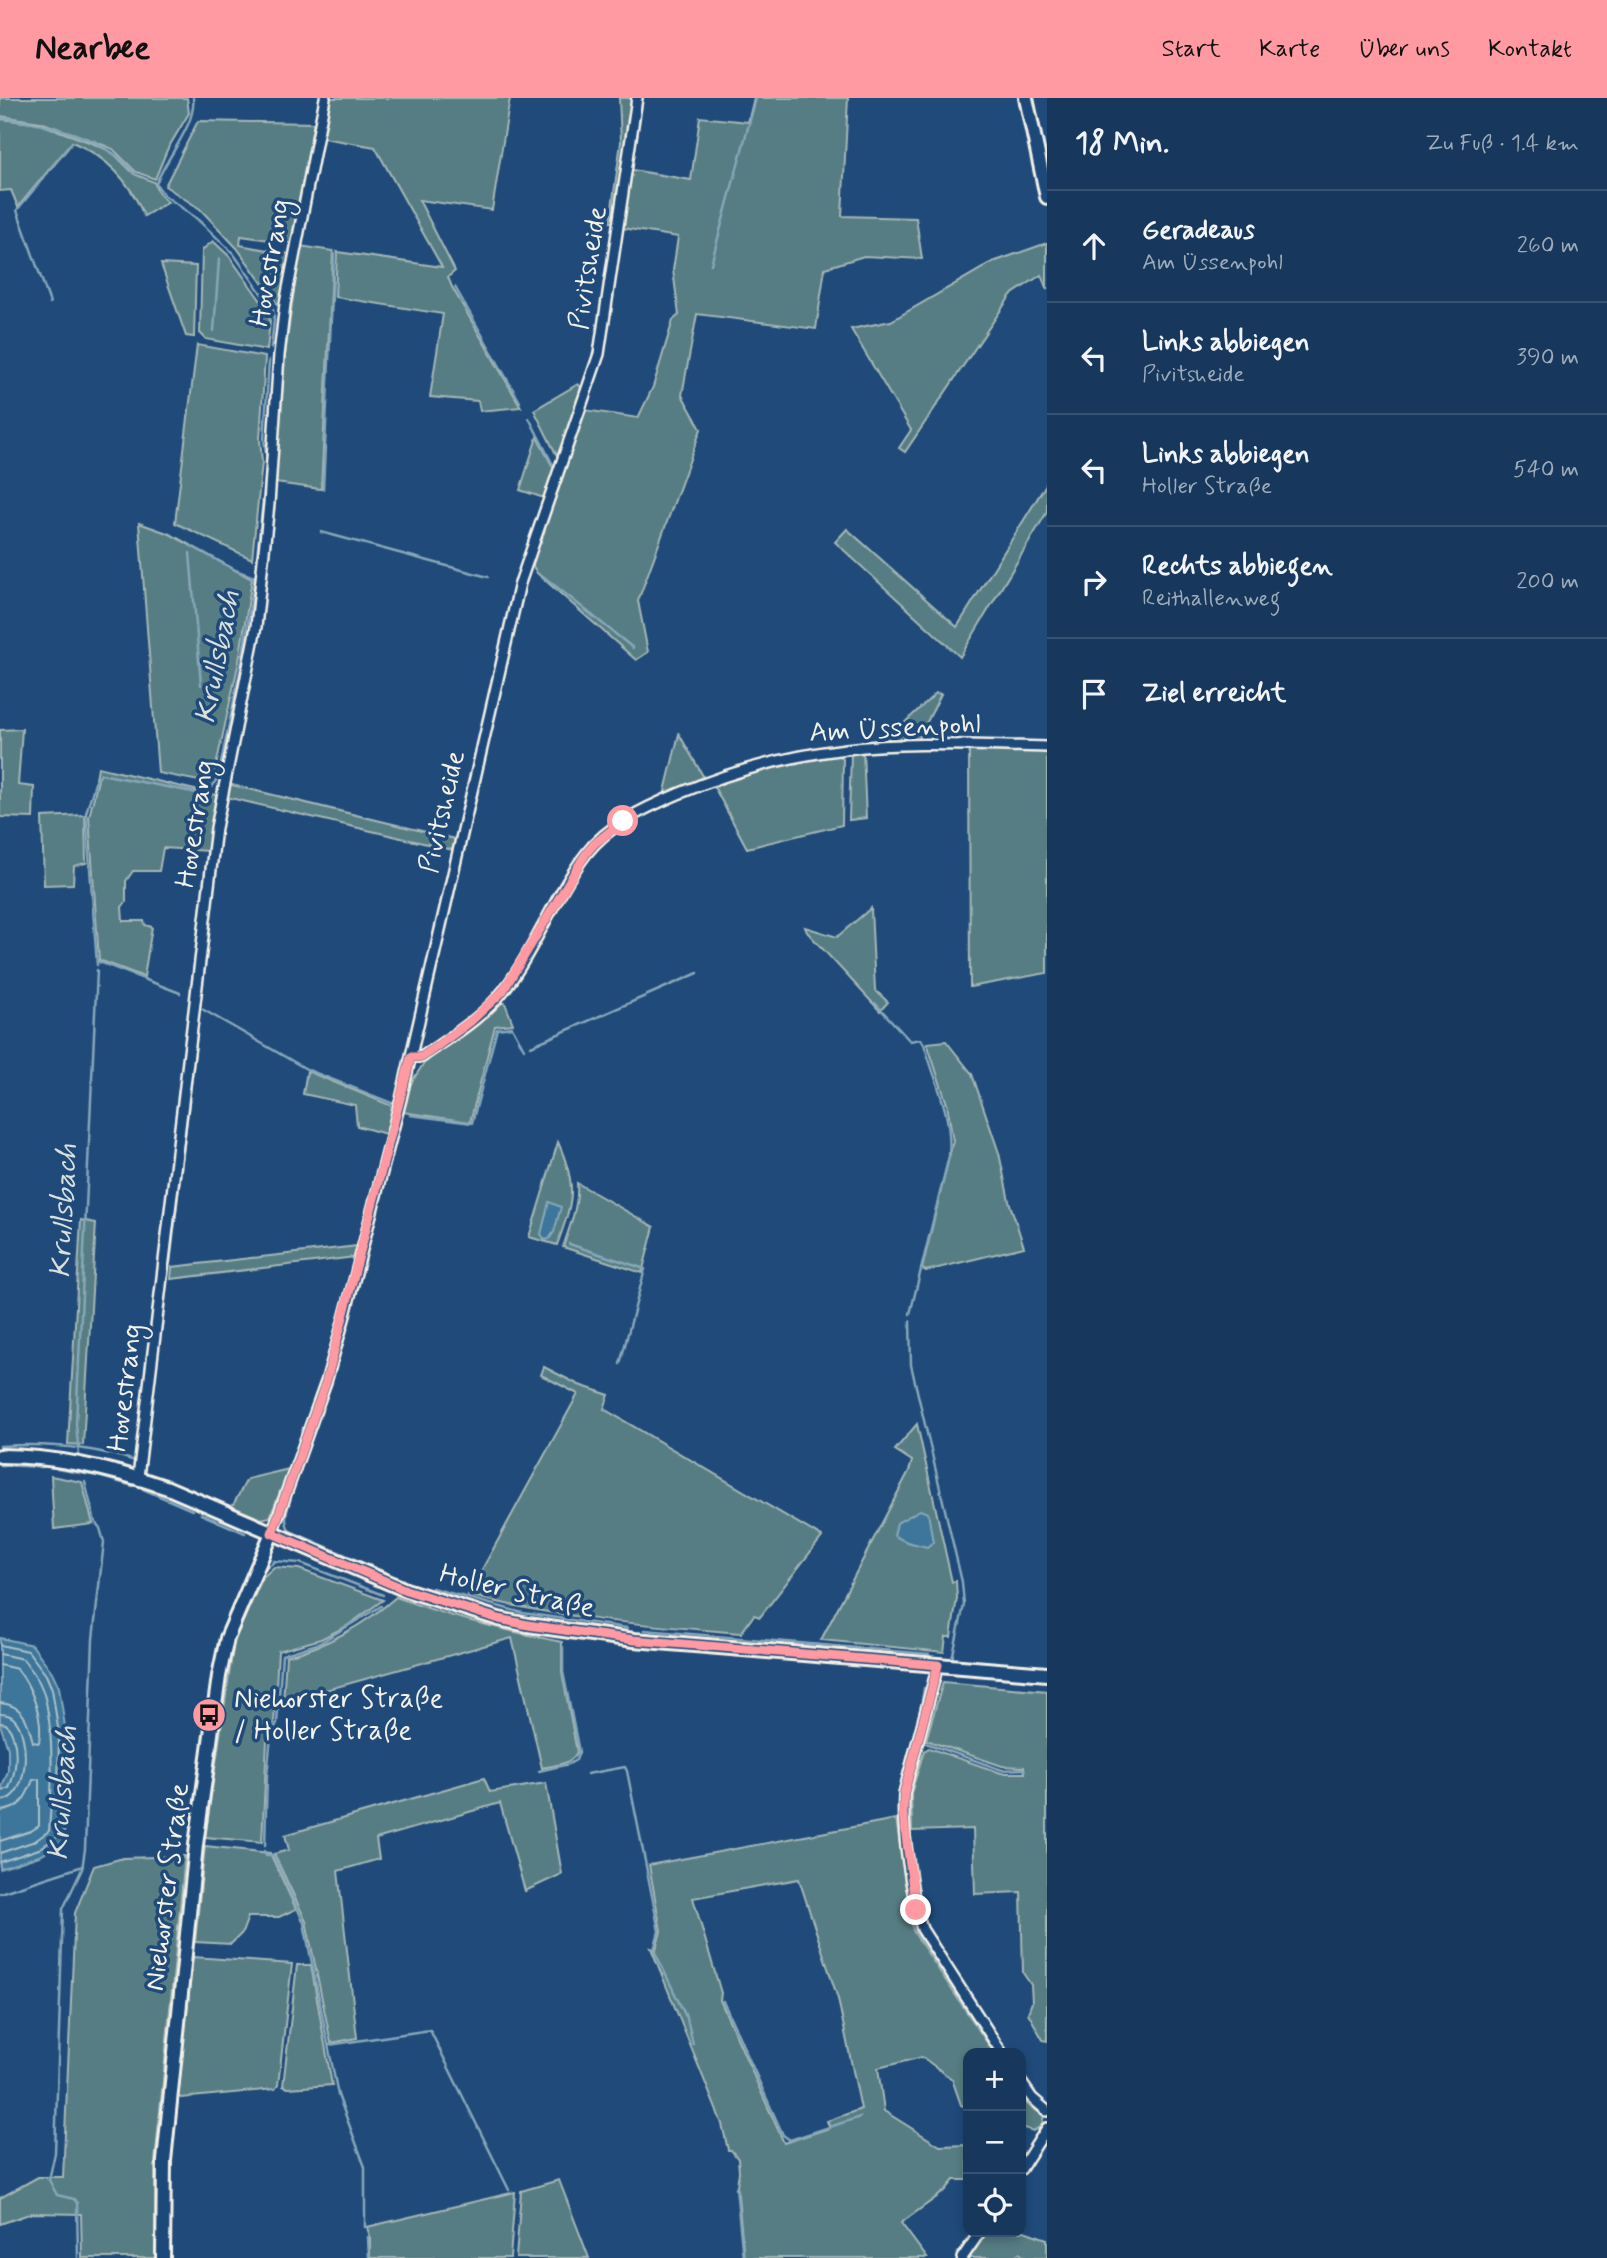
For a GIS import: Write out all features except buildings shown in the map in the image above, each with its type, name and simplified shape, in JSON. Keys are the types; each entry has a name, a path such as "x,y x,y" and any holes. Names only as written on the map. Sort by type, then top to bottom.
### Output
{"street":[{"name":"Hovestrang","path":"138,1477 216,828 258,615 270,504 279,355 285,304 325,98"},
{"name":"Pivitsheide","path":"272,1533 337,1344 411,1057 520,583 599,354 637,98"},
{"path":"1026,98 1047,197"},
{"name":"Am Üssenpohl","path":"411,1057 422,1057 493,1002 514,974 576,868 594,844 623,821 665,799 724,775 763,764 847,748 917,745 1047,747"},
{"name":"Holler Straße","path":"0,1456 51,1459 138,1477 406,1590 528,1625 634,1640 1047,1674"},
{"name":"Niehorster Straße","path":"163,2258 165,2150 195,1857 219,1676 227,1638 272,1533"},
{"path":"938,1665 904,1793 903,1814 916,1910 922,1929 999,2048"},
{"path":"1026,2090 1031,2098 1047,2111"},
{"path":"1026,2161 1047,2128"},
{"path":"962,2258 977,2237"}],"green space":[{"path":"0,98 187,98 189,113 167,150 155,179 136,172 113,149 94,141 40,122 0,116"},
{"path":"331,98 510,98 492,210 419,200 455,271 448,277 452,287 521,407 480,411 478,401 430,397 443,314 335,297 337,252 442,267 375,147 323,138"},
{"path":"619,98 633,98 617,223 610,222 621,142"},
{"path":"754,98 848,98 842,216 916,218 922,259 864,256 825,268 816,329 697,314 682,395 701,429 638,601 648,652 636,660 537,573 531,563 585,410 638,418 653,387 673,320 679,315 673,270 678,237 622,228 632,170 691,180 700,117 748,122"},
{"path":"0,116 1,119 40,124 112,152 134,174 154,182 159,194 168,202 144,216 132,192 116,171 96,155 72,142 18,207 11,190 0,191"},
{"path":"198,121 314,123 291,243 241,236 240,245 289,254 280,308 237,248 200,209 165,186"},
{"path":"213,241 229,256 268,311 270,321 267,350 206,339 200,333 202,250"},
{"path":"1047,243 1047,290 1041,275 1011,295 905,452 899,448 911,430 851,329 891,321 993,262"},
{"path":"300,246 333,251 321,489 275,483 285,355"},
{"path":"161,264 196,266 194,337 186,336"},
{"path":"197,345 265,357 260,439 262,462 252,559 175,523"},
{"path":"578,384 584,391 559,460 534,410"},
{"path":"537,437 554,469 544,498 520,490"},
{"path":"1047,483 1047,512 960,657 835,542 847,529 957,627"},
{"path":"139,523 170,534 252,579 239,661 214,775 209,783 158,773"},
{"path":"936,693 941,694 918,740 886,740"},
{"path":"22,729 18,785 34,787 33,818 0,817 0,730"},
{"path":"679,734 703,776 700,781 664,795"},
{"path":"969,750 1047,750 1047,973 970,987"},
{"path":"863,751 866,818 849,820 851,753"},
{"path":"839,755 843,759 842,825 747,848 712,783 764,767"},
{"path":"98,767 216,795 208,851 163,848 159,871 133,871 126,881 123,921 144,921 145,925 152,927 144,977 99,960 89,817 98,780"},
{"path":"228,784 455,839 453,850 226,797"},
{"path":"85,815 86,863 74,866 73,884 44,885 42,817"},
{"path":"871,908 875,990 888,1002 880,1011 805,927 837,937"},
{"path":"505,1003 513,1024 495,1026 470,1122 402,1112 409,1086 424,1063 497,1004"},
{"path":"946,1041 972,1074 999,1153 1009,1201 1024,1247 926,1271 922,1269 953,1141 947,1104 927,1043"},
{"path":"307,1071 392,1106 386,1134 357,1126 355,1105 303,1094"},
{"path":"558,1142 569,1171 571,1194 567,1217 557,1245 529,1237"},
{"path":"577,1183 654,1227 642,1273 563,1247 575,1207"},
{"path":"81,1220 96,1223 83,1445 68,1444"},
{"path":"358,1246 355,1257 171,1279 172,1267"},
{"path":"544,1367 579,1385 609,1395 604,1409 822,1537 760,1617 754,1615 741,1633 570,1615 468,1595 578,1394 541,1375"},
{"path":"917,1424 952,1582 956,1581 957,1598 951,1637 946,1637 944,1652 821,1640 909,1471 912,1461 895,1450"},
{"path":"289,1469 270,1517 261,1519 232,1507 247,1479"},
{"path":"51,1476 82,1482 93,1524 54,1529"},
{"path":"274,1567 299,1569 383,1600 347,1626 321,1639 278,1651 274,1723 267,1740 262,1842 205,1837 234,1641 263,1577"},
{"path":"396,1597 478,1623 562,1642 562,1672 577,1752 571,1760 542,1768 512,1638 283,1702 286,1656 316,1647 344,1633"},
{"path":"943,1682 1047,1691 1047,2041 1043,2040 1028,2013 1032,2002 1031,1985 1023,1973 1021,1892 975,1894 973,1829 912,1831 911,1793 924,1751 929,1748 1001,1773 1025,1773 1024,1767 1002,1766 926,1740"},
{"path":"484,1778 490,1792 546,1783 562,1874 525,1891 500,1803 376,1839 379,1859 338,1871 357,2038 331,2043 306,1921 274,1854 289,1850 285,1835"},
{"path":"896,1819 913,1931 991,2048 963,2048 963,2106 952,2079 922,2057 878,2068 884,2111 940,2146 963,2145 963,2180 954,2180 945,2191 901,2223 927,2258 744,2258 737,2185 738,2159 728,2150 722,2124 651,1948 656,1950 661,1931 649,1865","holes":["799,1879 838,1999 861,2109 827,2121 830,2128 784,2143 720,2000 721,1993 693,1898"]},
{"path":"205,1846 270,1853 296,1909 279,1917 248,1917 242,1933 231,1944 195,1942"},
{"path":"185,1856 155,2162 155,2258 82,2258 81,2214 32,2213 0,2224 0,2198 38,2177 63,2177 75,1913 94,1866 123,1858"},
{"path":"193,1957 292,1964 278,2085 275,2089 181,2098 178,2096"},
{"path":"297,1965 311,1965 332,2085 288,2088 283,2086"},
{"path":"1026,2102 1044,2116 1041,2126 1033,2131 1026,2129"},
{"path":"559,2180 589,2258 516,2258 521,2191"},
{"path":"515,2192 510,2258 370,2258 367,2227"},
{"path":"1026,2232 1047,2239 1047,2258 1026,2258 1019,2253 1012,2258 966,2258 980,2237 1026,2237"}],"water":[{"path":"549,1202 561,1207 554,1232 545,1240 541,1234"},
{"path":"920,1510 928,1513 933,1542 927,1547 894,1536 897,1523"},
{"path":"0,1638 32,1645 52,1672 59,1687 66,1733 64,1841 42,1855 0,1869 0,1793 8,1771 8,1749 0,1724"}],"waterway":[{"name":"Krullsbach","path":"193,98 190,119 156,184 164,195 196,218 233,253 273,310 271,348"},
{"path":"711,264 756,98"},
{"path":"3,118 39,124 92,141 108,150 135,174"},
{"path":"50,303 17,210 72,143"},
{"path":"323,489 334,254"},
{"path":"214,331 219,259"},
{"path":"455,287 520,402"},
{"name":"Krullsbach","path":"256,566 267,461 264,439 269,360"},
{"path":"529,418 554,467"},
{"path":"321,532 488,577"},
{"path":"191,546 235,570 254,577"},
{"path":"190,553 201,685"},
{"name":"Krullsbach","path":"212,787 218,777 242,661 255,576"},
{"path":"543,576 633,648"},
{"path":"481,772 525,584"},
{"name":"Krullsbach","path":"97,965 86,813 95,783 101,774 207,795"},
{"path":"97,961 180,993"},
{"name":"Krullsbach","path":"79,1455 76,1424 97,970"},
{"path":"531,1046 698,973"},
{"path":"875,1003 910,1041 921,1039 924,1044 942,1099 950,1142 949,1156 910,1314"},
{"path":"202,1009 308,1070 394,1104"},
{"path":"170,1263 198,1024"},
{"path":"410,1115 472,1123 497,1029 512,1027 524,1049"},
{"path":"569,1244 645,1269 620,1364"},
{"path":"910,1321 911,1365 962,1582 964,1605 952,1659"},
{"path":"0,1446 67,1447 99,1451 132,1460"},
{"path":"0,1465 43,1467"},
{"path":"57,1469 98,1476 133,1486"},
{"name":"Krullsbach","path":"78,2258 77,2203 74,2199 57,2195 49,2180 55,2153 63,1909 82,1869 85,1849 93,1639 104,1542 95,1522 85,1482"},
{"path":"143,1489 192,1510"},
{"path":"291,1497 286,1519 290,1531 403,1580"},
{"path":"201,1514 245,1533"},
{"path":"273,1561 300,1563 383,1595"},
{"path":"251,1597 266,1568 274,1562"},
{"path":"432,1588 523,1613 627,1628"},
{"path":"265,1845 267,1776 271,1736 277,1723 282,1655 320,1643 381,1606"},
{"path":"644,1630 929,1654"},
{"path":"539,1771 569,1764 576,1760 579,1752 563,1672 563,1647"},
{"path":"221,1710 226,1672"},
{"path":"902,1853 898,1820 899,1796 924,1688"},
{"path":"908,1811 909,1794 923,1742 1002,1770 1024,1769"},
{"path":"587,1774 625,1767 627,1771 659,1931 654,1950 687,2019 693,2044"},
{"path":"908,1817 920,1901"},
{"path":"264,1851 266,1855 273,1855 304,1923 338,2095 365,2167 365,2227"},
{"path":"0,1893 83,1866"},
{"path":"905,1873 916,1932 985,2038"},
{"path":"723,2001 783,2135 790,2140 860,2117"},
{"path":"329,2045 430,2030 509,2190"},
{"path":"736,2187 743,2258"},
{"path":"368,2237 369,2258"}],"place":[{"name":"Niehorster Straße / Holler Straße","path":"209,1715"}],"route":[{"path":"623,821 605,834 585,855 503,991 471,1021 422,1057 411,1057 326,1382 272,1533 406,1590 499,1619 552,1630 634,1640 938,1665 904,1793 903,1814 916,1910"}]}
